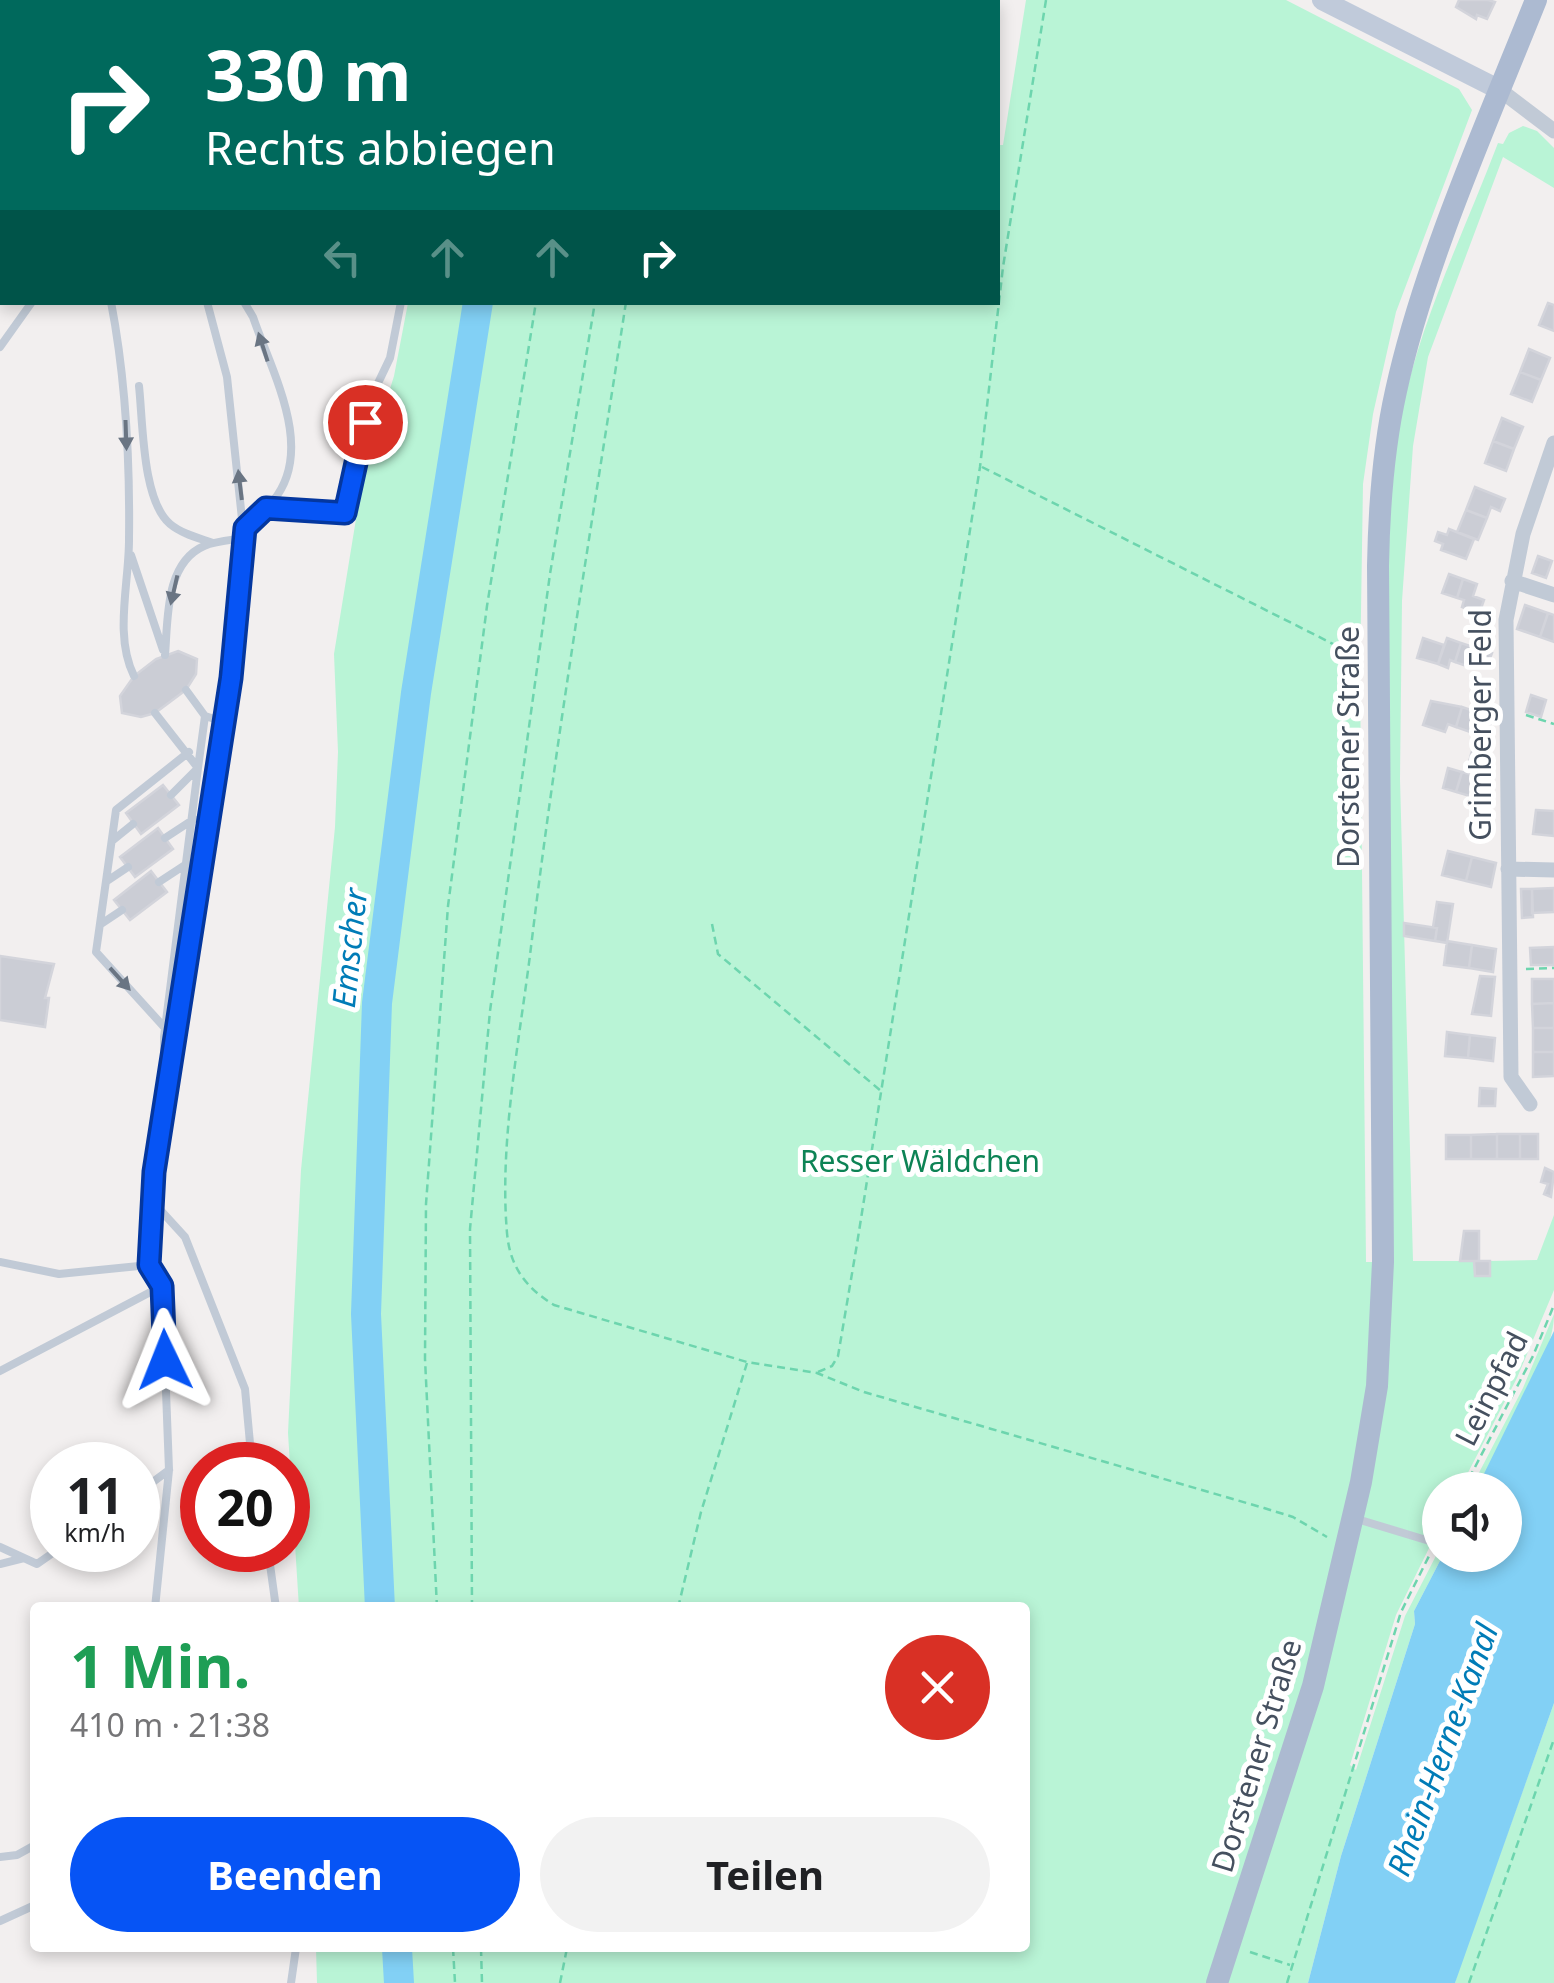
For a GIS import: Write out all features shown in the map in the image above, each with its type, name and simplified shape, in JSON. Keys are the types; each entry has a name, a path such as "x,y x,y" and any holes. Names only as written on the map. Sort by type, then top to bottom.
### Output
{"main road":[{"path":"1322,0 1500,90"},
{"name":"Dorstener Straße","path":"1217,1983 1313,1686 1373,1415 1382,1324 1379,506 1396,390 1428,281 1536,0"}],"street":[{"path":"1500,90 1554,132"},
{"name":"Grimberger Feld","path":"1530,1104 1511,1077 1506,620 1534,496 1554,443"},
{"name":"Grimberger Feld","path":"1512,581 1554,595"},
{"name":"Grimberger Feld","path":"1508,869 1554,870"}],"lane":[{"path":"0,347 30,305"},
{"path":"111,305 124,385 129,549 124,656 134,676"},
{"path":"164,1092 178,1030 238,622 245,528 227,377 208,305"},
{"path":"245,528 266,508 290,471 294,448 254,317 246,305"},
{"path":"266,508 345,513 369,402 390,358 400,305"},
{"path":"140,386 149,475 158,510 180,530 213,544"},
{"path":"129,549 165,655 176,575 190,555 213,544 244,538"},
{"path":"186,690 205,716 222,721"},
{"path":"155,712 198,768"},
{"path":"156,1602 169,1470 162,1286 149,1265 164,1092 165,1028 205,716"},
{"path":"178,1030 165,1028 96,952 116,810 189,752"},
{"path":"171,795 198,768"},
{"path":"165,838 194,819"},
{"path":"112,841 133,824"},
{"path":"159,882 188,863"},
{"path":"106,882 128,867"},
{"path":"100,924 122,910"},
{"path":"153,1202 185,1238 246,1388 250,1442"},
{"path":"0,1262 59,1274 149,1265"},
{"path":"0,1372 162,1286"},
{"path":"160,1476 169,1470"},
{"path":"1353,1518 1422,1539"},
{"path":"0,1547 30,1561"},
{"path":"0,1564 24,1558"},
{"path":"271,1572 275,1602"},
{"path":"0,1858 17,1855 30,1847"},
{"path":"0,1921 30,1907"},
{"path":"291,1983 295,1952"}],"path":[{"path":"1000,266 1046,0"},
{"path":"437,1602 425,1359 426,1204 448,906 486,606 536,305"},
{"path":"472,1602 470,1229 490,1011 550,574 595,305"},
{"path":"626,305 539,880 514,1082 507,1236 515,1266 530,1290 554,1304 747,1362 817,1373 864,1392 1264,1508 1347,1544"},
{"path":"817,1373 832,1366 838,1356 980,466 996,305"},
{"path":"980,466 1378,667"},
{"path":"1505,708 1554,724"},
{"path":"712,924 718,954 882,1092"},
{"path":"1510,969 1554,968"},
{"name":"Leinpfad","path":"1472,1472 1533,1356 1554,1304"},
{"path":"680,1602 747,1362"},
{"path":"1286,1983 1401,1612 1422,1571"},
{"path":"1469,1983 1554,1739"},
{"path":"1230,1946 1292,1965"},
{"path":"453,1952 455,1983"},
{"path":"481,1952 482,1983"},
{"path":"560,1983 567,1952"}],"green space":[{"name":"Resser Wäldchen","path":"1026,0 1286,0 1459,89 1472,110 1396,312 1373,414 1363,484 1360,675 1366,1262 1391,1262 1387,573 1402,411 1432,309 1498,143 1503,144 1509,133 1523,126 1537,131 1554,148 1554,188 1503,157 1428,357 1413,446 1402,601 1400,779 1413,1261 1474,1261 1475,1276 1490,1276 1490,1261 1537,1260 1554,1215 1554,1290 1517,1378 1468,1472 1422,1472 1422,1562 1396,1615 1350,1765 1356,1770 1405,1616 1428,1572 1434,1572 1414,1611 1415,1624 1341,1856 1308,1983 317,1983 316,1952 1030,1952 1030,1602 299,1602 297,1572 310,1572 310,1442 289,1442 288,1433 301,1170 335,827 338,752 334,654 363,476 394,376 408,305 1000,305 1000,145"},
{"path":"1554,1314 1552,1333 1535,1379 1486,1472 1479,1472 1523,1388"},
{"path":"1554,1703 1554,1983 1455,1983 1459,1969"}],"water":[{"name":"Rhein-Herne-Kanal","path":"1554,1331 1554,1703 1455,1983 1308,1983 1341,1856 1415,1624 1414,1611 1434,1572 1522,1572 1522,1472 1485,1472"}],"building":[{"path":"1459,0 1495,2 1487,19 1477,15 1476,19 1456,7"},
{"path":"1548,303 1554,305 1554,331 1539,325"},
{"path":"1529,349 1550,358 1541,380 1520,372"},
{"path":"1520,372 1541,380 1532,402 1511,394"},
{"path":"1502,418 1523,427 1514,449 1493,441"},
{"path":"1493,441 1514,449 1506,471 1485,463"},
{"path":"1475,487 1505,499 1500,511 1491,507 1487,518 1466,510"},
{"path":"1466,510 1487,518 1478,540 1457,532"},
{"path":"1449,529 1474,539 1466,559 1441,550 1443,544 1435,541 1438,532 1447,535"},
{"path":"1538,556 1552,561 1546,578 1532,573"},
{"path":"1449,574 1463,579 1457,598 1442,593"},
{"path":"1463,579 1477,584 1473,596 1484,600 1479,614 1462,607 1464,600 1457,598"},
{"path":"1525,605 1548,613 1540,637 1517,629"},
{"path":"1548,613 1554,615 1554,642 1540,637"},
{"path":"1423,638 1444,645 1438,664 1417,658"},
{"path":"1447,638 1461,643 1455,662 1450,660 1448,668 1438,664"},
{"path":"1461,643 1476,648 1469,667 1455,662"},
{"path":"1476,648 1492,653 1487,666 1472,661"},
{"path":"178,651 197,659 196,674 186,690 155,713 141,717 122,713 120,696 134,676 156,659"},
{"path":"1531,695 1546,700 1541,717 1526,712"},
{"path":"1431,701 1462,707 1456,727 1448,724 1445,732 1423,725"},
{"path":"1462,707 1477,712 1470,732 1456,727"},
{"path":"1477,712 1493,717 1486,737 1470,732"},
{"path":"1473,747 1488,752 1483,767 1469,762"},
{"path":"1448,768 1462,772 1456,792 1443,788"},
{"path":"1462,772 1489,779 1483,800 1456,792"},
{"path":"163,785 179,805 141,834 126,813"},
{"path":"1536,810 1554,811 1554,836 1533,834"},
{"path":"158,828 173,849 135,877 120,857"},
{"path":"1448,851 1472,857 1466,881 1442,875"},
{"path":"1472,857 1496,863 1491,887 1466,881"},
{"path":"151,871 167,892 130,920 114,900"},
{"path":"1554,888 1554,912 1532,913 1532,889"},
{"path":"1521,889 1532,889 1533,917 1522,918"},
{"path":"1437,902 1453,904 1447,943 1435,941"},
{"path":"1404,923 1437,928 1435,941 1404,936"},
{"path":"1447,941 1472,945 1469,968 1444,965"},
{"path":"1472,945 1496,949 1493,972 1469,968"},
{"path":"1554,947 1554,965 1531,965 1530,948"},
{"path":"0,956 54,964 45,998 49,998 45,1027 0,1020"},
{"path":"1480,976 1495,977 1491,1016 1472,1014"},
{"path":"1532,979 1554,979 1554,1003 1532,1004"},
{"path":"1554,1003 1554,1028 1533,1028 1532,1004"},
{"path":"1533,1028 1554,1028 1554,1052 1533,1052"},
{"path":"1447,1032 1470,1035 1468,1058 1445,1056"},
{"path":"1470,1035 1495,1038 1493,1061 1468,1058"},
{"path":"1533,1052 1554,1052 1554,1076 1533,1077"},
{"path":"1480,1088 1496,1089 1495,1106 1479,1106"},
{"path":"1497,1134 1497,1159 1471,1159 1471,1135"},
{"path":"1497,1134 1520,1134 1520,1159 1497,1159"},
{"path":"1520,1134 1538,1134 1538,1159 1520,1159"},
{"path":"1446,1135 1471,1135 1471,1159 1446,1159"},
{"path":"1545,1168 1554,1172 1551,1197 1544,1194 1548,1184 1541,1182"},
{"path":"1464,1231 1479,1231 1479,1261 1460,1261"},
{"path":"1474,1261 1490,1261 1490,1276 1475,1276"}],"waterway":[{"name":"Emscher","path":"380,1602 366,1314 377,1003 416,693 478,305"},
{"name":"Emscher","path":"397,1952 399,1983"}],"route":[{"path":"165,1360 162,1286 149,1265 154,1172 231,678 245,528 266,508 345,513 365,422"}]}
